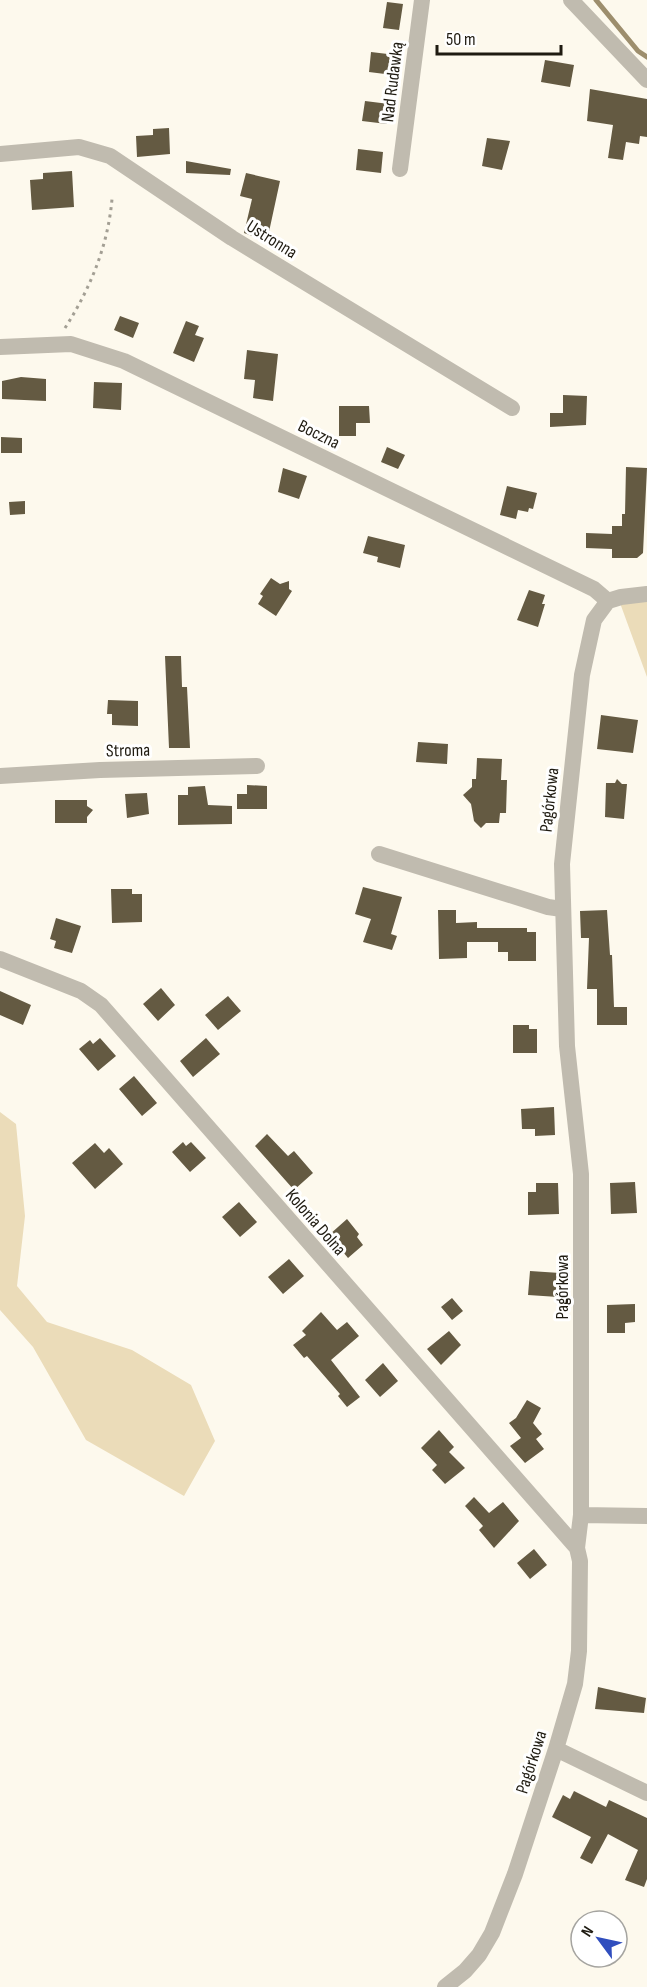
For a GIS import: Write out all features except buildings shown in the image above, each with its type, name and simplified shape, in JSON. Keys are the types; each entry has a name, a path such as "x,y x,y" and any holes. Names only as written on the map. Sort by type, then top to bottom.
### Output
{"street":[{"name":"Nad Rudawką","path":"400,169 422,0"},
{"path":"571,0 647,80"},
{"name":"Ustronna","path":"0,154 79,147 110,156 232,238 512,408"},
{"name":"Boczna","path":"0,347 71,344 124,361 594,590 608,601"},
{"path":"608,601 647,594"},
{"name":"Pagórkowa","path":"445,1987 465,1971 479,1955 492,1933 515,1874 556,1749 575,1684 579,1651 580,1562 577,1548 581,1515 581,1174 567,1046 562,864 582,675 594,620 608,601"},
{"name":"Stroma","path":"0,776 100,770 257,766"},
{"path":"379,854 548,908 562,909"},
{"name":"Kolonia Dolna","path":"0,959 81,991 101,1005 562,1534 577,1548"},
{"path":"581,1515 647,1516"},
{"path":"556,1749 647,1793"}],"path":[{"path":"54,345 91,284 110,225 112,199"}],"shaded area":[{"path":"647,599 647,677 620,603"},
{"path":"0,1112 16,1124 25,1216 17,1286 47,1322 132,1350 191,1385 215,1441 184,1496 86,1440 33,1347 0,1310"}],"waterway":[{"path":"596,0 638,51 647,57"}]}
